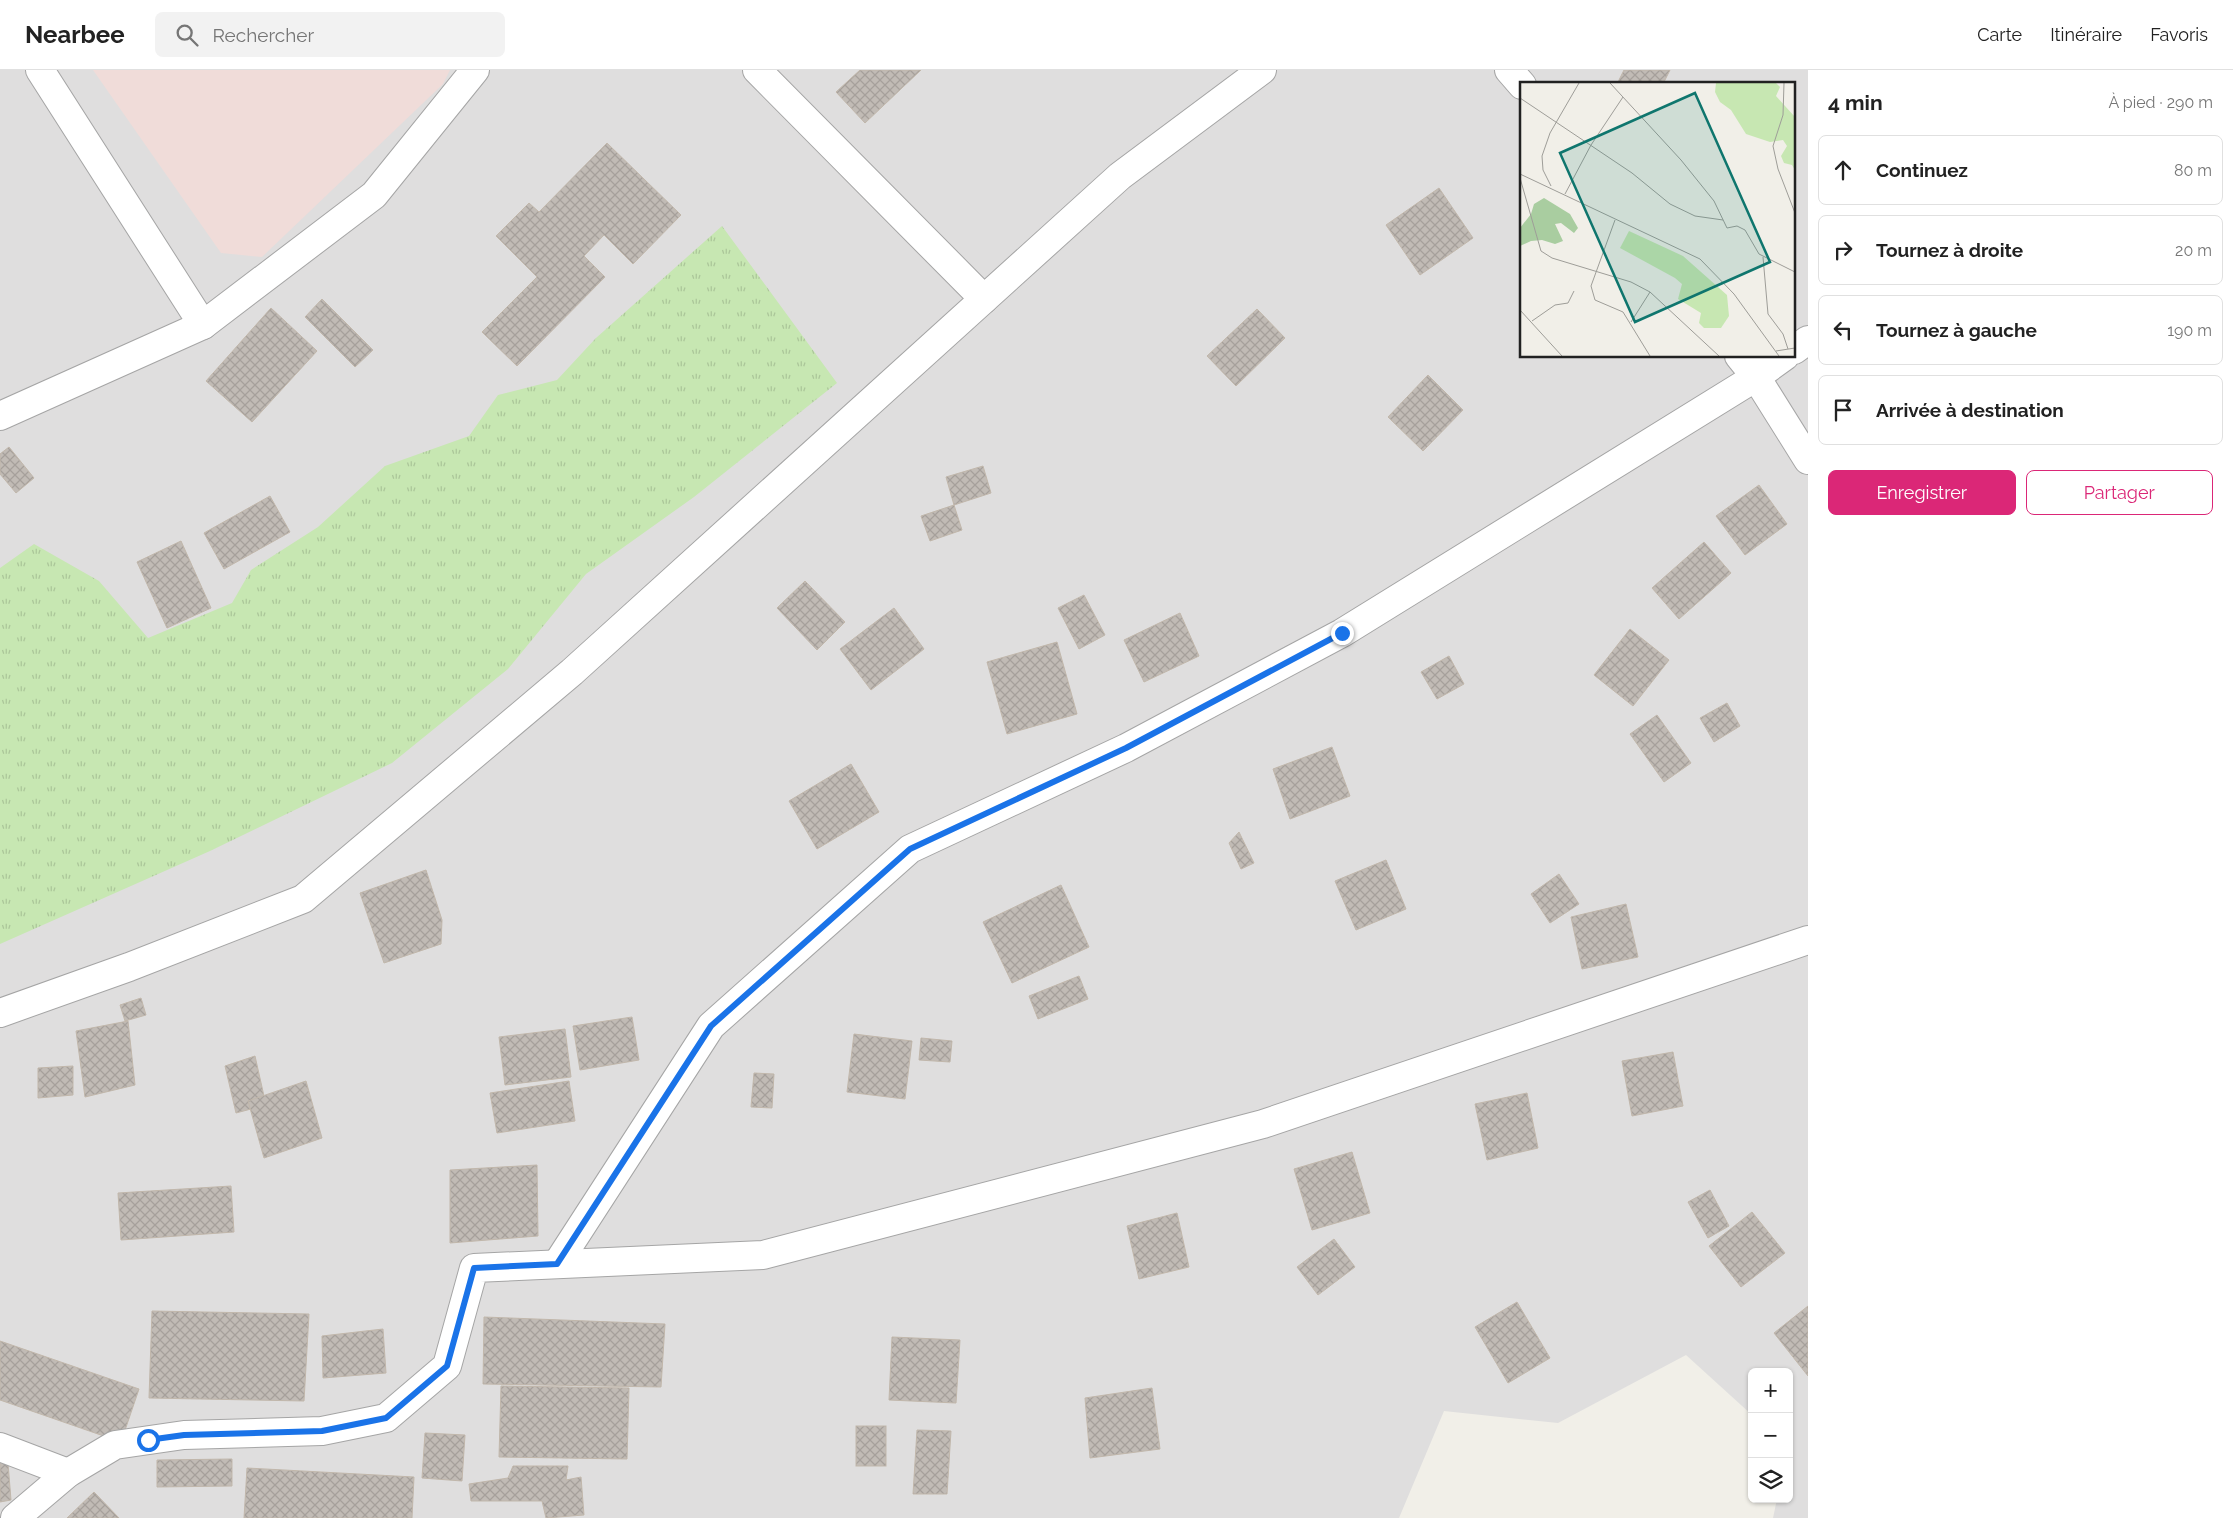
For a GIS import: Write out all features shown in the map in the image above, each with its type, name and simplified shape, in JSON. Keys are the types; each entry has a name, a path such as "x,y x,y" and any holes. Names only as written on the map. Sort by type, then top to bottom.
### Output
{"street":[{"path":"40,70 203,325"},
{"path":"0,416 203,325 374,195 475,70"},
{"path":"757,70 984,299"},
{"path":"0,1013 129,967 303,899 572,672 1120,176 1262,70"},
{"path":"1509,70 1520,84"},
{"path":"1796,349 1808,340"},
{"path":"557,1264 711,1026 910,849 1126,748 1342,633 1748,367 1778,358"},
{"path":"1748,367 1808,460"},
{"path":"15,1518 68,1472 114,1445 184,1435 322,1431 386,1418 447,1366 474,1268 763,1255 1263,1124 1808,940"},
{"path":"0,1447 68,1472"}],"shaded area":[{"path":"0,70 1808,70 1808,1518 1773,1518 1776,1503 1793,1503 1793,1368 1748,1368 1748,1411 1686,1355 1558,1423 1444,1411 1399,1518 0,1518"},
{"path":"93,70 450,70 443,84 262,257 221,253"}],"green space":[{"path":"722,226 837,383 694,497 586,574 508,669 392,763 210,851 0,944 0,568 34,544 99,581 148,638 232,603 251,570 318,527 385,466 469,436 498,395 557,380 596,338"}],"building":[{"path":"860,70 921,70 865,123 836,92"},
{"path":"1624,70 1670,70 1664,82 1618,82"},
{"path":"607,143 681,215 633,264 604,235 584,256 605,277 517,366 482,332 537,277 496,236 529,203 539,212"},
{"path":"1439,188 1473,238 1420,275 1386,225"},
{"path":"322,299 373,350 355,367 305,317"},
{"path":"271,308 317,351 252,422 206,381"},
{"path":"1257,309 1285,338 1236,386 1207,356"},
{"path":"1428,375 1463,410 1423,451 1388,417"},
{"path":"9,447 34,478 16,493 0,474 0,454"},
{"path":"983,466 991,493 954,505 946,477"},
{"path":"1759,485 1787,524 1745,555 1716,516"},
{"path":"270,496 290,532 224,569 204,533"},
{"path":"954,505 962,530 930,541 921,516"},
{"path":"181,541 211,608 167,628 137,562"},
{"path":"1704,542 1731,573 1679,619 1652,588"},
{"path":"805,581 845,622 817,650 777,608"},
{"path":"1084,595 1105,635 1079,649 1058,608"},
{"path":"894,608 924,649 871,690 840,649"},
{"path":"1180,613 1199,656 1144,682 1124,640"},
{"path":"1630,629 1669,660 1633,706 1594,675"},
{"path":"1057,642 1077,714 1007,734 987,662"},
{"path":"1449,656 1464,684 1437,699 1421,672"},
{"path":"1727,703 1740,726 1714,742 1700,718"},
{"path":"1657,715 1691,763 1664,782 1630,734"},
{"path":"1332,747 1350,796 1290,819 1273,769"},
{"path":"851,764 879,812 817,849 789,801"},
{"path":"1239,832 1254,863 1241,869 1229,843"},
{"path":"1386,860 1406,909 1356,930 1335,881"},
{"path":"426,870 442,920 441,944 384,963 360,893"},
{"path":"1559,874 1579,904 1550,923 1531,894"},
{"path":"1061,885 1089,947 1012,983 983,922"},
{"path":"1626,904 1638,957 1582,969 1571,917"},
{"path":"1079,976 1088,999 1038,1019 1029,996"},
{"path":"141,998 146,1015 125,1021 120,1005"},
{"path":"632,1017 639,1060 580,1070 573,1026"},
{"path":"128,1021 135,1085 85,1097 76,1031"},
{"path":"565,1029 571,1077 505,1085 499,1037"},
{"path":"854,1034 912,1041 905,1099 847,1092"},
{"path":"921,1038 952,1041 950,1062 919,1060"},
{"path":"1673,1052 1683,1106 1632,1116 1622,1061"},
{"path":"255,1056 266,1105 236,1113 225,1066"},
{"path":"73,1066 73,1095 38,1098 38,1068"},
{"path":"754,1073 774,1074 772,1108 751,1107"},
{"path":"306,1081 322,1138 264,1158 248,1101"},
{"path":"569,1081 575,1121 497,1133 490,1093"},
{"path":"1527,1093 1538,1148 1487,1160 1475,1104"},
{"path":"1352,1152 1370,1213 1312,1230 1294,1169"},
{"path":"537,1165 538,1236 450,1243 450,1170"},
{"path":"231,1186 234,1232 121,1240 118,1193"},
{"path":"1710,1190 1729,1226 1708,1238 1688,1202"},
{"path":"1752,1212 1785,1253 1741,1287 1709,1246"},
{"path":"1177,1213 1189,1267 1139,1279 1127,1226"},
{"path":"1334,1239 1355,1267 1318,1295 1297,1267"},
{"path":"1517,1302 1550,1358 1508,1383 1475,1327"},
{"path":"1808,1306 1808,1376 1774,1333"},
{"path":"152,1311 309,1314 304,1401 149,1398"},
{"path":"484,1317 665,1324 661,1387 483,1384"},
{"path":"383,1329 386,1373 323,1378 322,1336"},
{"path":"892,1337 960,1340 956,1403 889,1400"},
{"path":"0,1341 139,1389 121,1442 0,1400"},
{"path":"501,1386 629,1388 627,1459 499,1457"},
{"path":"1152,1388 1160,1449 1090,1458 1085,1398"},
{"path":"856,1426 886,1426 886,1466 856,1466"},
{"path":"917,1430 951,1431 947,1494 913,1494"},
{"path":"425,1433 465,1435 462,1481 422,1478"},
{"path":"7,1451 11,1500 0,1502 0,1452"},
{"path":"232,1459 232,1486 157,1487 157,1460"},
{"path":"513,1466 568,1466 566,1480 581,1477 584,1515 546,1518 542,1501 471,1501 469,1484 508,1478"},
{"path":"247,1468 414,1477 412,1518 244,1518"},
{"path":"94,1492 119,1518 67,1518"}],"route":[{"path":"148,1440 184,1435 322,1431 386,1418 447,1366 474,1268 557,1264 711,1026 910,849 1126,748 1342,633"}]}
